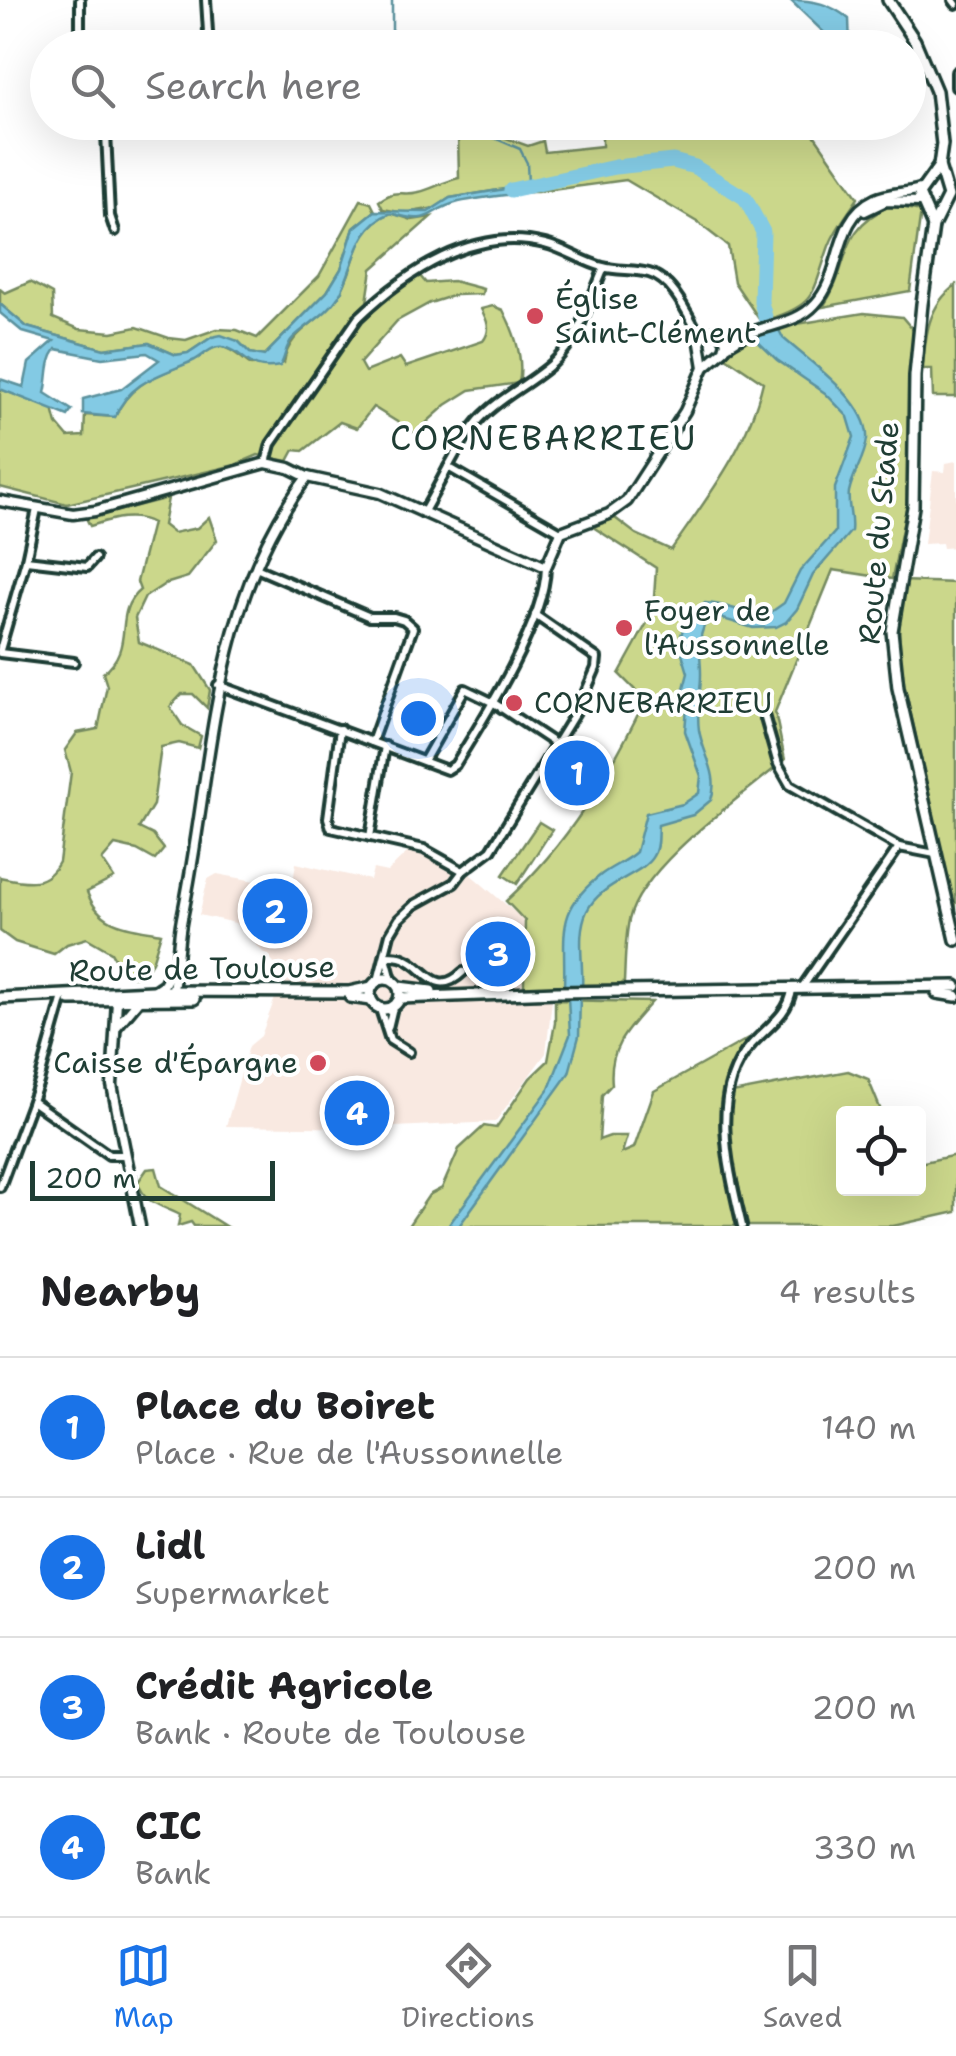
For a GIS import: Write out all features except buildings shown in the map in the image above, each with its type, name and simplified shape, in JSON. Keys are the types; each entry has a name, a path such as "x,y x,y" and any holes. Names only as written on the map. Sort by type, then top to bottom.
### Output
{"main road":[{"path":"888,0 908,30"},
{"path":"926,66 936,90 942,144 939,166 948,196"},
{"path":"933,226 921,204 924,186 939,166"},
{"path":"924,186 948,196"},
{"path":"921,204 932,210 948,196"},
{"name":"Route du Stade","path":"948,196 933,226 922,304 915,376 913,507 893,610 892,648 956,940"},
{"path":"375,984 371,1000 380,1008 393,1008 397,989 592,992 956,986"},
{"name":"Route de Toulouse","path":"32,998 117,1000 153,991 349,992 375,984 397,989"},
{"path":"814,989 956,996"},
{"name":"Route de Toulouse","path":"0,998 310,996 371,1000"}],"street":[{"path":"80,0 80,30"},
{"path":"206,0 208,30"},
{"path":"956,72 956,86"},
{"path":"106,140 110,216 115,231"},
{"path":"218,685 447,770 452,768 494,703 535,615 546,582 546,567 562,532 608,514 627,501 714,356 740,336 804,314 821,298 847,225 856,214 872,200 924,186"},
{"path":"856,214 886,201 921,204"},
{"path":"266,463 272,444 358,318 434,260 478,245 530,241 569,251 604,268 659,276 701,338 704,367"},
{"path":"423,513 464,440 490,409 556,359 587,313 604,268"},
{"path":"701,338 710,331 740,336"},
{"path":"722,334 726,346"},
{"path":"703,352 714,356"},
{"path":"0,500 73,514 95,511 266,463 307,478 380,493 546,567"},
{"path":"448,467 562,532"},
{"path":"116,1026 140,996 168,996 173,992 218,685 236,618 256,568 280,516 307,478"},
{"path":"37,509 0,651 74,662"},
{"path":"26,560 87,566 95,558"},
{"path":"256,568 370,617 394,617 410,624 414,632 372,742"},
{"path":"375,984 390,934 399,919 414,905 454,883 462,871 491,850 591,682 596,658 535,615"},
{"path":"424,761 465,688 556,745"},
{"path":"764,716 778,764 790,785 899,847 935,854"},
{"path":"340,729 328,824 336,830 424,849 462,871"},
{"path":"370,837 384,746"},
{"path":"742,1226 729,1158 726,1099 742,1057 787,1007 899,847"},
{"path":"386,956 406,958 441,982 455,980 462,972"},
{"path":"386,956 397,989"},
{"path":"153,991 164,984 176,962"},
{"path":"0,1186 32,1101 62,1000"},
{"path":"117,1000 112,1085 140,1226"},
{"path":"380,1008 390,1040 409,1052"},
{"path":"387,1030 393,1008"},
{"path":"32,1101 109,1155 126,1155"}],"shaded area":[{"path":"956,461 956,547 924,544 933,471 945,472 946,463"},
{"path":"409,851 470,874 525,921 524,979 552,1000 546,1053 495,1122 375,1128 226,1126 249,1046 261,1036 284,974 235,923 199,915 208,879 217,874 292,888 296,863 370,880 373,869 387,872"}],"green space":[{"path":"458,140 512,140 528,146 543,141 545,152 602,146 602,140 818,140 858,198 832,239 810,296 793,310 761,322 734,282 728,246 697,222 626,180 537,192 531,192 529,185 450,198 435,208 405,213 383,209 379,201 391,194 419,192 459,178"},
{"path":"361,200 371,203 375,211 354,228 341,269 327,292 264,356 250,353 238,341 212,337 188,353 176,355 149,343 104,349 27,327 0,304 0,289 5,293 30,282 52,294 53,318 79,329 112,332 137,327 186,340 217,329 237,330 257,338 319,276"},
{"path":"891,205 921,211 910,291 823,307 853,237 873,215"},
{"path":"391,213 412,220 431,217 372,269 367,302 373,309 419,275 426,283 453,281 483,289 482,294 455,295 430,303 397,321 360,363 365,372 400,358 406,367 483,341 488,329 481,309 493,306 503,310 514,336 520,364 519,383 470,390 415,433 373,407 357,428 340,422 303,451 294,450 288,461 258,455 235,465 67,504 0,487 0,389 53,409 57,424 68,437 84,436 85,415 115,417 139,386 214,348 230,350 251,365 284,363 298,334 338,297 369,228"},
{"path":"956,285 956,397 933,397 932,369 923,369 927,333 939,302"},
{"path":"864,313 902,317 913,330 911,484 892,579 833,570 775,712 785,760 695,833 652,877 629,920 624,982 617,987 524,986 525,921 506,901 568,832 617,755 645,700 619,674 653,612 656,568 593,527 615,518 636,534 671,550 737,449 763,382 726,357 731,347 791,325"},
{"path":"168,498 163,525 173,533 197,528 209,517 217,540 188,577 165,584 145,597 135,618 139,642 194,665 210,690 207,708 193,694 182,694 170,707 182,725 201,736 198,748 179,743 161,747 153,805 139,828 153,835 164,849 155,860 137,850 115,845 102,860 114,878 87,892 107,919 161,933 152,962 142,977 125,976 111,952 87,938 67,944 54,954 15,942 0,931 0,877 34,881 47,876 59,862 71,772 65,750 77,733 98,729 107,686 103,673 119,652 127,609 140,590 137,582 152,523 129,518 90,526 85,516"},
{"path":"902,581 956,583 956,915 898,657"},
{"path":"539,822 552,830 517,884 503,875"},
{"path":"555,1000 652,1002 622,1039 613,1059 612,1084 602,1095 599,1140 627,1136 622,1153 634,1148 654,1091 749,1038 728,1072 720,1109 725,1169 738,1226 408,1226 429,1195 442,1188 459,1149 484,1126 496,1128 530,1078 548,1061"},
{"path":"848,1071 868,1079 879,1106 836,1106 836,1196 926,1196 926,1161 956,1155 956,1212 893,1226 748,1226 731,1143 732,1093"},
{"path":"156,1168 161,1186 225,1226 194,1226 191,1222 178,1226 180,1215 149,1200 141,1190 138,1182 147,1169"}],"water":[{"path":"790,0 822,4 849,19 849,30 821,30"},
{"path":"530,185 531,192 459,202 422,218 391,213 379,219 363,237 339,296 293,338 280,366 260,367 231,349 216,347 138,387 115,417 83,414 83,399 121,389 159,360 147,353 102,358 56,349 45,393 72,410 68,416 0,389 0,379 24,387 29,363 54,341 23,332 0,313 0,304 27,327 104,349 149,343 176,355 188,353 221,335 238,341 250,353 264,356 327,292 341,269 354,228 375,211 428,212 450,198"},
{"path":"778,328 783,338 848,397 865,425 866,446 849,492 851,531 813,575 797,609 786,622 776,627 753,628 717,617 704,626 698,723 712,773 711,800 693,815 658,825 656,849 648,863 593,901 582,929 582,989 564,988 564,938 569,912 576,900 602,874 636,852 646,813 683,804 699,793 701,776 685,731 687,707 683,692 688,673 679,643 684,625 705,603 767,615 784,603 800,571 835,532 835,488 854,437 848,417 825,393 777,360 753,337"},
{"path":"568,997 580,997 579,1036 569,1073 459,1226 448,1226 549,1089 570,1035"}],"waterway":[{"path":"392,0 392,30"},
{"path":"499,140 520,149 527,163 528,184"},
{"path":"511,190 615,167 673,161 695,167 745,198 763,232 761,302 772,342"}],"place":[{"name":"Église Saint-Clément","path":"535,316"},
{"name":"Foyer de l'Aussonnelle","path":"624,628"},
{"name":"CORNEBARRIEU","path":"514,703"},
{"name":"Place du Boiret","path":"577,773"},
{"name":"Lidl","path":"275,911"},
{"name":"Crédit Agricole","path":"498,954"},
{"name":"Caisse d'Épargne","path":"318,1063"},
{"name":"CIC","path":"357,1113"}],"district":[{"name":"CORNEBARRIEU","path":"544,438"}]}
